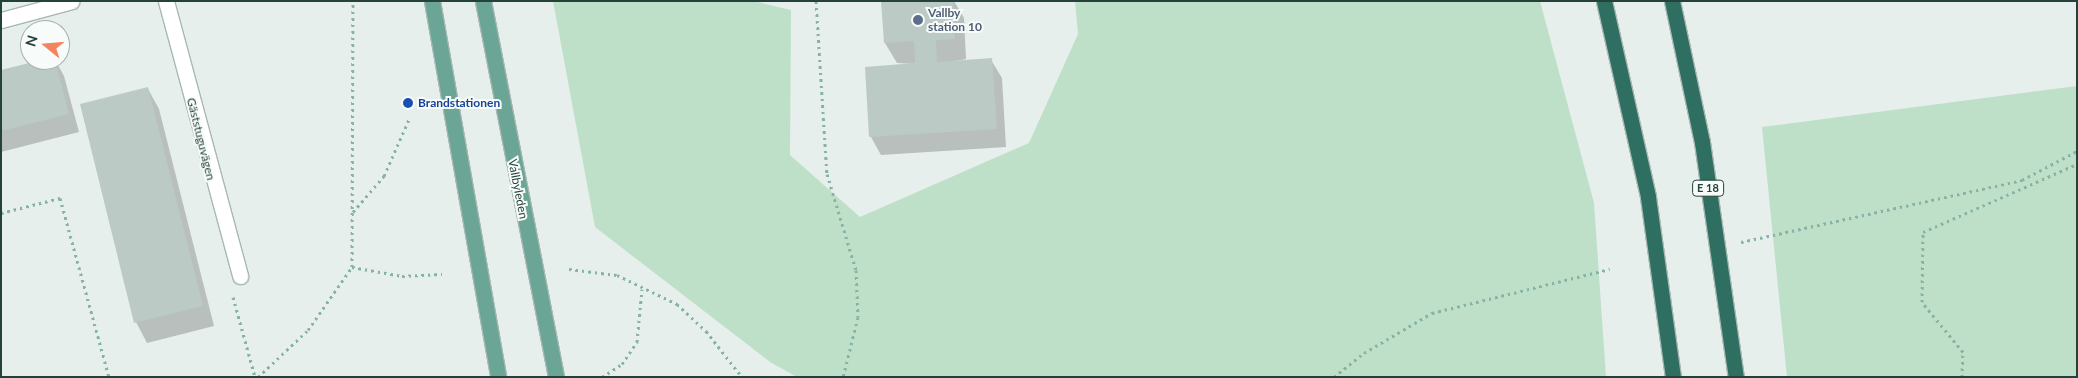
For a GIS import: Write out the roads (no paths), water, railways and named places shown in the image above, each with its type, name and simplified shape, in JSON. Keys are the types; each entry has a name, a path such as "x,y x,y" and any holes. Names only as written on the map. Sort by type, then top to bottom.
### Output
{"highway":[{"path":"1604,1 1648,197 1674,377"},
{"name":"E 18","path":"1672,1 1702,142 1736,377"}],"main road":[{"path":"432,1 498,377"},
{"name":"Vallbyleden","path":"483,1 556,377"}],"street":[{"path":"1,20 72,1"},
{"name":"Gäststuguvägen","path":"166,1 240,276"}],"place":[{"name":"Vallby station 10","path":"918,20"},
{"name":"Brandstationen","path":"408,103"}]}
